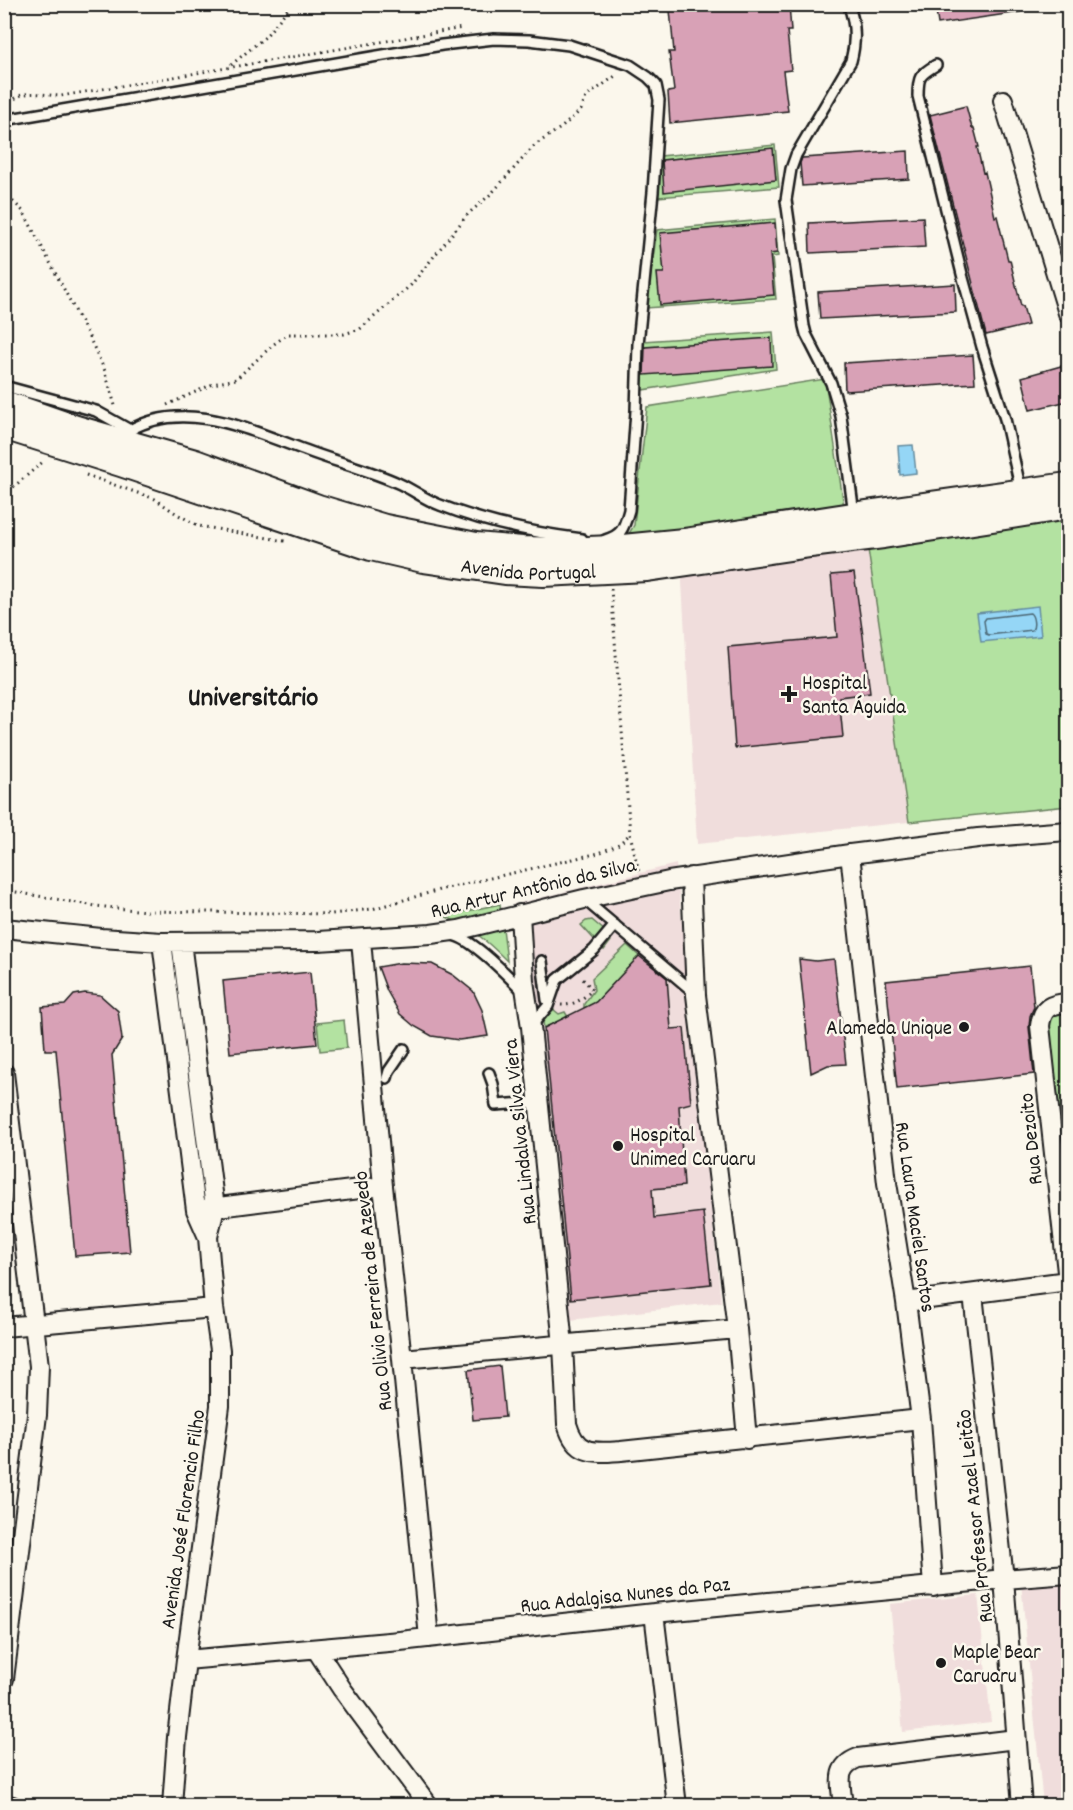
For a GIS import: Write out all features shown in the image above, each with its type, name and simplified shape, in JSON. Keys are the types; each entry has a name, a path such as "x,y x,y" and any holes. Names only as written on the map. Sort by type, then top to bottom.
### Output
{"street":[{"path":"1003,100 1068,313"},
{"name":"Avenida Portugal","path":"4,404 76,429 125,433 195,464 318,508 385,528 476,546 543,573 602,571 685,563 1068,506"},
{"name":"Avenida Portugal","path":"4,426 371,547 423,559 506,560 563,551 684,542 1068,486"},
{"name":"Rua Artur Antônio da Silva","path":"4,928 162,942 361,940 431,934 459,930 643,885 691,877 978,838 1068,831"},
{"name":"Rua Laura Maciel Santos","path":"849,854 887,1183 906,1302 921,1419 933,1587"},
{"path":"691,877 696,995 737,1329 747,1439"},
{"name":"Rua Lindalva Silva Viera","path":"520,914 525,993 531,1027 563,1345 567,1424 578,1446 589,1452 621,1451 921,1419"},
{"name":"Rua Olivio Ferreira de Azevedo","path":"361,940 383,1186 429,1638"},
{"name":"Avenida José Florencio Filho","path":"162,942 196,1210 208,1237"},
{"name":"Avenida José Florencio Filho","path":"172,1806 186,1660 220,1406 220,1350 208,1237 215,1208 181,942"},
{"name":"Rua Dezoito","path":"1064,1003 1045,1009 1041,1016 1040,1026 1060,1119 1068,1281"},
{"path":"4,1073 38,1345 39,1392 4,1679"},
{"path":"196,1210 383,1186"},
{"path":"906,1302 1068,1281"},
{"name":"Rua Professor Azael Leitão","path":"974,1294 1004,1579 1022,1806"},
{"path":"4,1327 214,1308"},
{"path":"402,1359 737,1329"},
{"name":"Rua Adalgisa Nunes da Paz","path":"186,1660 1068,1574"},
{"path":"654,1613 677,1806"},
{"path":"316,1649 342,1689 429,1806"},
{"path":"843,1806 841,1775 843,1766 850,1761 858,1758 1016,1739"},
{"path":"4,1804 12,1806"}],"lane":[{"path":"848,4 854,26 855,47 851,61 796,155 791,169 786,200 804,326 831,383 841,416 855,516"},
{"path":"4,120 442,45 494,39 569,45 619,60 648,77 656,85 659,100 653,192 638,344 629,510 624,526 619,534 612,538 589,540 547,535 508,526 438,504 398,483 230,424 191,416 165,417 140,424 125,433 96,411 4,386"},
{"path":"936,65 924,72 918,80 918,96 960,268 1005,419 1022,493"},
{"path":"584,898 696,995"},
{"path":"531,1027 548,1006 557,980 594,950 615,925"},
{"path":"431,934 458,936 488,958 525,993"},
{"path":"542,961 548,1006"},
{"path":"387,1078 389,1071 404,1049"},
{"path":"489,1073 496,1105 538,1102"}],"path":[{"path":"230,66 265,37 292,4"},
{"path":"4,104 21,95 61,96 463,28"},
{"path":"164,406 213,384 236,379 288,334 344,334 360,329 411,285 468,214 491,194 535,145 562,127 581,110 586,97 630,65"},
{"path":"4,193 23,211 89,337 105,371 125,433"},
{"path":"602,571 611,589 630,834 643,885"},
{"path":"4,890 95,906 146,911 332,914 372,909 443,889 599,853 619,844 630,834"},
{"path":"553,988 556,1002 561,1005 577,1001 592,990 586,982 569,969"}],"shaded area":[{"name":"Hospital Santa Águida","path":"866,536 909,822 697,844 681,565"},
{"path":"676,864 721,1302 562,1321 512,905"},
{"path":"1068,1579 1068,1805 1043,1805 1021,1583"},
{"name":"Maple Bear Caruaru","path":"978,1595 991,1722 903,1732 890,1604"}],"green space":[{"path":"775,145 779,187 658,197 660,156"},
{"path":"775,219 778,256 772,257 776,299 646,308 657,230"},
{"path":"773,332 776,369 636,391 643,341"},
{"path":"825,379 844,507 626,539 634,525 647,407"},
{"path":"1068,509 1068,806 909,822 866,536"},
{"path":"500,904 507,961 478,935 444,916"},
{"path":"592,920 606,932 611,941 604,950 581,925"},
{"path":"627,945 639,956 596,1002 584,1008 584,1004 594,990 592,978"},
{"path":"548,1005 559,1014 565,1012 568,1017 544,1028 540,1007"},
{"path":"1068,1011 1068,1107 1053,1109 1043,1013"},
{"path":"344,1020 347,1048 320,1051 317,1023"}],"water":[{"path":"913,445 916,473 900,475 898,446"},
{"path":"1038,606 1041,636 981,642 977,613"}],"building":[{"path":"738,4 789,4 791,31 787,31 791,70 783,71 788,111 670,123 668,92 674,91 669,52 674,52 670,10"},
{"path":"935,4 1020,4 1020,12 938,24"},
{"path":"966,106 979,147 977,147 995,217 997,216 1028,325 986,335 930,115"},
{"path":"773,148 776,180 664,192 662,160"},
{"path":"908,151 909,179 802,186 800,163 802,158"},
{"path":"923,217 925,247 810,253 809,223"},
{"path":"775,223 777,253 770,254 774,295 660,305 657,273 664,273 660,233"},
{"path":"955,284 956,312 820,319 818,292"},
{"path":"771,338 772,366 644,375 645,347"},
{"path":"973,355 975,383 845,391 844,363"},
{"path":"1061,366 1068,401 1030,410 1022,377"},
{"name":"Hospital Santa Águida","path":"854,573 870,693 839,697 843,737 735,748 728,647 837,637 831,575"},
{"name":"Hospital Unimed Caruaru","path":"639,956 667,978 671,1029 684,1028 691,1103 679,1106 684,1186 652,1189 654,1218 703,1212 711,1284 571,1299 544,1028 596,1002"},
{"path":"799,959 816,961 834,959 846,1064 828,1065 811,1073"},
{"path":"401,963 432,964 453,975 473,991 482,1010 488,1036 459,1040 432,1036 414,1026 400,1014 387,991 378,967"},
{"name":"Alameda Unique","path":"1030,966 1034,1007 1029,1027 1034,1074 897,1089 886,981"},
{"path":"310,972 317,1044 230,1053 223,981"},
{"path":"85,993 100,995 118,1011 122,1039 112,1055 130,1252 75,1256 56,1050 45,1050 42,1007 65,1005 74,995"},
{"path":"500,1366 505,1417 473,1420 468,1370"}],"place":[{"name":"Hospital Santa Águida","path":"789,694"},
{"name":"Alameda Unique","path":"964,1027"},
{"name":"Hospital Unimed Caruaru","path":"618,1146"},
{"name":"Maple Bear Caruaru","path":"941,1663"}],"district":[{"name":"Universitário","path":"253,696"}]}
